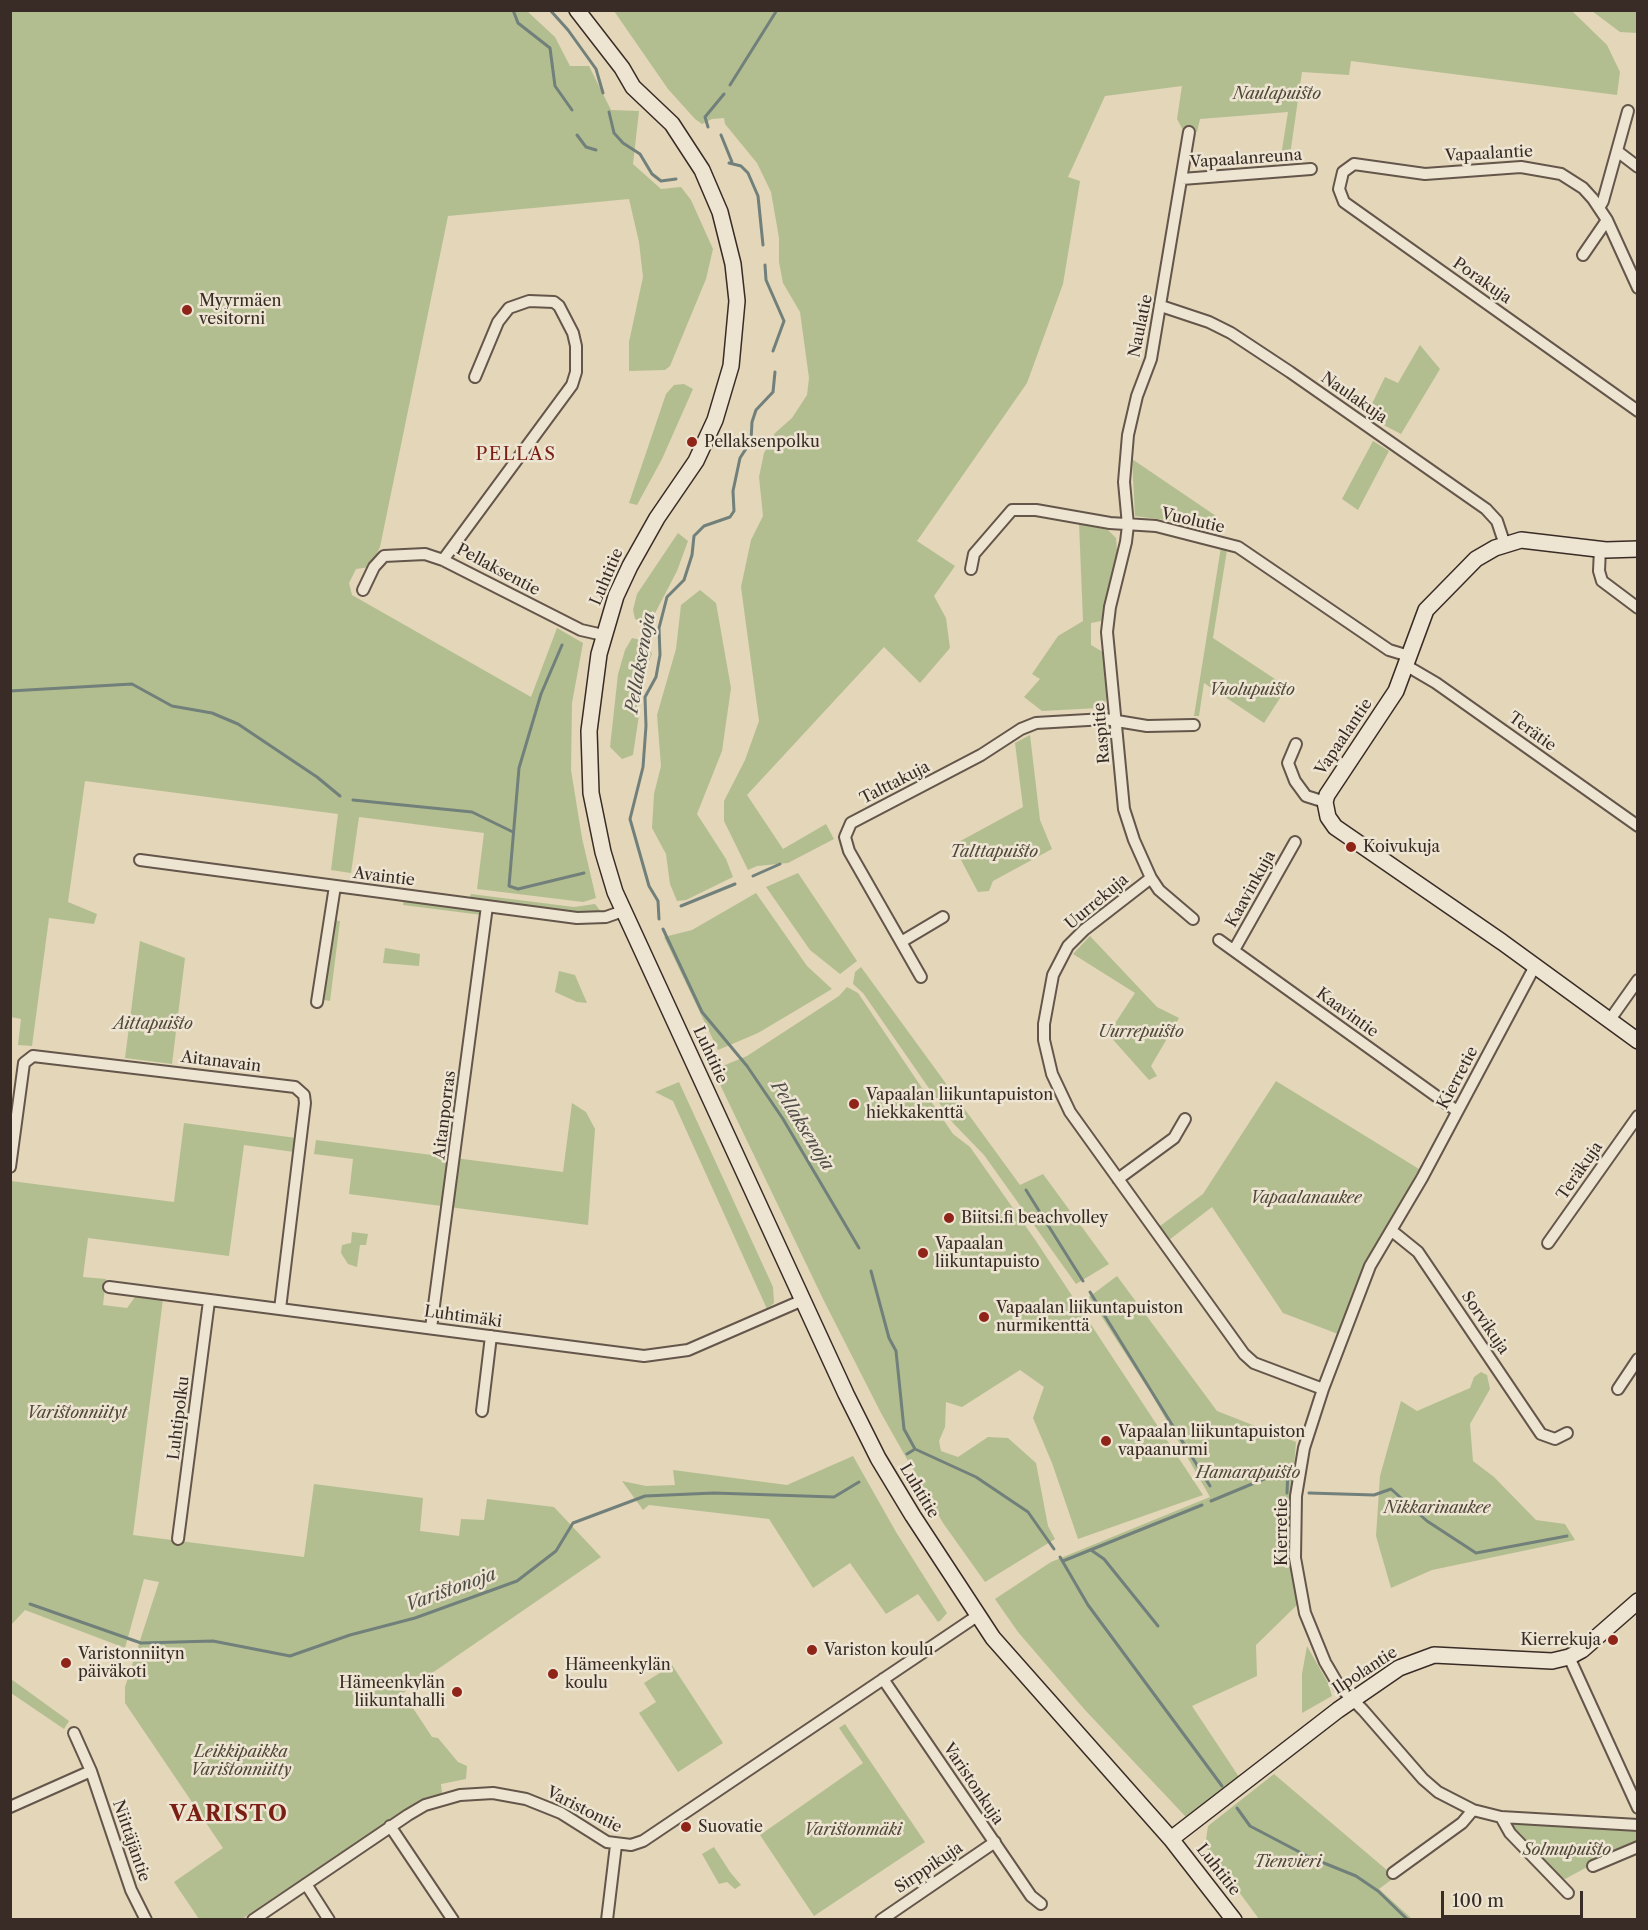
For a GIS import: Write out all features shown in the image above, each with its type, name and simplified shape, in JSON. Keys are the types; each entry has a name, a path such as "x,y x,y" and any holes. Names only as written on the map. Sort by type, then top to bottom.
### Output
{"street":[{"name":"Luhtitie","path":"578,10 622,68 633,87 646,102 662,112 686,142 702,170 720,212 735,279 735,345 726,388 707,440 630,566 603,635 590,709 591,793 603,852 623,911 802,1300 878,1458 993,1638 1171,1839 1234,1920"},
{"path":"1599,208 1603,201 1628,111"},
{"name":"Naulatie","path":"1128,525 1124,482 1128,435 1137,396 1150,359 1161,306 1189,132"},
{"path":"1617,151 1638,167"},
{"name":"Vapaalantie","path":"1351,164 1425,174 1534,168 1556,173 1583,188 1599,208 1607,220 1638,288"},
{"name":"Porakuja","path":"1351,164 1343,172 1340,182 1340,196 1344,202 1638,411"},
{"name":"Vapaalanreuna","path":"1182,179 1311,169"},
{"path":"1583,255 1607,220"},
{"name":"Pellaksentie","path":"475,377 501,315 516,305 548,301 559,306 573,333 577,360 572,385 443,560 581,630 603,635"},
{"name":"Naulakuja","path":"1161,306 1209,322 1231,333 1290,372 1486,509 1497,521 1505,545"},
{"name":"Vuolutie","path":"971,569 974,554 1012,510 1036,510 1128,525 1156,526 1238,547 1408,661"},
{"name":"Raspitie","path":"1128,525 1110,607 1107,632 1124,809 1134,840 1151,878 1159,890 1193,919"},
{"name":"Vapaalantie","path":"1638,549 1600,549 1521,540 1476,559 1426,610 1396,691 1327,795 1325,802 1328,817 1335,827 1535,966 1638,1041"},
{"path":"1600,549 1599,570 1602,581 1638,608"},
{"path":"363,590 374,567 384,556 425,554 443,560"},
{"name":"Terätie","path":"1408,661 1638,826"},
{"name":"Talttakuja","path":"921,977 849,851 845,837 851,823 1029,726 1081,720 1116,720 1147,726 1194,725"},
{"path":"1296,744 1288,762 1295,781 1306,796 1325,802"},
{"name":"Kaavinkuja","path":"1234,950 1295,842"},
{"name":"Avaintie","path":"140,860 577,918 606,917 623,911"},
{"name":"Uurrekuja","path":"1151,878 1084,930 1068,946 1053,975 1046,1008 1044,1040 1057,1089 1070,1112 1250,1360 1323,1389"},
{"path":"317,1002 335,886"},
{"name":"Aitanporras","path":"431,1328 487,906"},
{"path":"901,942 944,917"},
{"name":"Kaavintie","path":"1218,940 1457,1111"},
{"name":"Kierretie","path":"1535,966 1392,1230 1370,1266 1323,1389 1302,1462 1296,1498 1295,1558 1300,1593 1314,1638 1339,1686 1423,1779 1438,1791 1473,1810 1502,1817 1638,1825"},
{"path":"1609,1021 1638,980"},
{"name":"Aitanavain","path":"10,1167 24,1064 33,1056 295,1087 304,1095 305,1103 280,1309"},
{"name":"Teräkuja","path":"1548,1243 1638,1116"},
{"path":"1118,1179 1174,1138 1185,1119"},
{"name":"Sorvikuja","path":"1392,1230 1418,1252 1546,1438 1555,1439 1567,1433"},
{"name":"Luhtimäki","path":"109,1287 644,1356 668,1354 701,1345 802,1300"},
{"name":"Luhtipolku","path":"178,1539 209,1301"},
{"path":"482,1411 490,1336"},
{"path":"1618,1389 1638,1359"},
{"name":"Ilpolantie","path":"1171,1839 1353,1700 1399,1668 1434,1655 1552,1661 1569,1657 1582,1650 1638,1601"},
{"name":"Varistontie","path":"253,1920 390,1826 425,1805 449,1797 493,1793 540,1803 616,1845 631,1845 655,1834 977,1616"},
{"path":"1569,1657 1638,1808"},
{"name":"Varistonkuja","path":"883,1679 1031,1896 1041,1904"},
{"name":"Niittäjäntie","path":"74,1733 91,1771 131,1890 146,1920"},
{"path":"10,1808 91,1771"},
{"path":"1393,1873 1462,1823 1473,1810"},
{"path":"1502,1817 1510,1833 1568,1893"},
{"path":"390,1826 453,1920"},
{"name":"Sirppikuja","path":"881,1920 995,1842"},
{"path":"607,1920 616,1845"},
{"path":"1593,1866 1638,1846"},
{"path":"306,1884 329,1920"}],"green space":[{"path":"11,11 527,11 555,37 570,66 589,66 611,110 639,111 633,164 661,189 681,187 691,200 713,249 706,279 670,366 665,370 629,371 629,342 643,277 639,242 629,199 448,216 380,547 370,567 356,569 349,583 352,595 531,697 557,628 583,643 572,703 571,770 582,838 596,898 583,902 477,889 484,833 359,817 351,873 331,870 338,814 85,781 68,902 97,914 94,924 49,918 32,1046 18,1045 21,1019 11,1017"},
{"name":"Naulapuisto","path":"614,11 1572,11 1607,45 1620,72 1617,95 1351,61 1349,75 1302,72 1289,162 1280,162 1288,112 1200,119 1197,132 1184,132 1177,119 1182,86 1105,96 1068,177 1080,181 1063,284 1027,383 917,541 955,566 934,596 946,618 950,648 920,683 884,647 747,795 783,849 826,824 834,839 788,863 757,866 748,870 724,821 724,801 745,760 759,721 741,587 751,540 763,516 759,477 764,453 775,433 792,418 807,395 809,378 800,312 783,283 779,262 779,238 771,192 757,163 725,124 724,118 712,119 702,124 695,119 668,89"},
{"path":"1592,11 1637,11 1637,33 1620,32"},
{"path":"1420,345 1440,369 1401,434 1366,416 1385,377 1398,383"},
{"path":"684,384 693,389 662,459 637,505 629,503 666,394 674,385"},
{"path":"1373,441 1389,451 1358,510 1342,499"},
{"path":"1132,459 1216,516 1216,527 1135,516"},
{"path":"1079,523 1108,530 1116,538 1117,551 1107,614 1101,621 1091,623 1091,645 1103,652 1108,696 1104,705 1099,708 1042,711 1024,697 1040,679 1032,674 1058,636 1083,621"},
{"path":"678,533 688,541 677,571 652,619 645,623 635,619 633,610 637,594"},
{"name":"Vuolupuisto","path":"1221,547 1227,550 1213,638 1287,687 1264,723 1204,683 1199,716 1194,716"},
{"path":"700,590 716,603 731,688 722,751 697,814 726,859 733,877 686,900 677,901 670,884 666,854 652,828 654,794 661,766 657,715 676,649 681,605"},
{"path":"632,638 641,640 652,654 634,693 639,715 633,755 622,759 610,747 618,674 625,650"},
{"name":"Talttapuisto","path":"1030,735 1040,820 1052,849 993,881 989,891 978,892 953,845 1023,807 1015,743"},
{"path":"798,873 857,961 840,974 810,950 766,887"},
{"path":"756,893 807,966 832,989 758,1033 718,1050 664,937 692,930"},
{"path":"471,894 574,907 595,904 602,913 592,915 469,899"},
{"path":"404,899 478,910 482,915 403,905"},
{"path":"334,920 340,921 330,1001 324,1000"},
{"name":"Uurrepuisto","path":"1090,936 1157,1007 1179,1018 1151,1066 1157,1076 1149,1080 1108,1034 1135,993 1073,954"},
{"name":"Aittapuisto","path":"140,941 185,958 172,1064 125,1058"},
{"path":"385,948 420,954 419,966 383,963"},
{"path":"861,967 1020,1185 1043,1174 1109,1264 1076,1284 984,1155 953,1123 863,993 853,984 855,972"},
{"path":"559,971 575,975 587,1003 577,1002 555,992"},
{"name":"Vapaalan liikuntapuisto","path":"847,987 858,993 953,1134 970,1147 1036,1241 1203,1495 1078,1539 1052,1463 1033,1418 1044,1387 1020,1370 962,1407 946,1402 945,1427 939,1441 941,1451 958,1457 988,1437 1008,1438 1036,1463 1048,1526 1055,1539 985,1582 943,1523 881,1413 824,1301 713,1070 747,1056 839,996"},
{"name":"Vapaalanaukee","path":"1276,1081 1419,1169 1367,1262 1338,1334 1283,1313 1212,1207 1169,1240 1160,1226 1203,1194"},
{"path":"679,1082 773,1287 774,1303 767,1309 673,1101 655,1092"},
{"path":"572,1103 586,1112 595,1129 588,1225 349,1194 353,1159 314,1154 316,1140 563,1172"},
{"path":"184,1123 296,1138 294,1152 244,1145 229,1256 88,1238 83,1277 106,1279 103,1305 127,1308 135,1297 163,1299 133,1535 304,1557 314,1484 423,1498 420,1531 459,1536 461,1519 484,1520 487,1499 554,1507 601,1557 403,1693 432,1737 438,1738 458,1762 467,1766 466,1779 441,1784 442,1793 424,1800 388,1821 242,1919 199,1919 174,1882 223,1848 125,1703 125,1687 159,1582 144,1579 125,1648 25,1610 11,1625 11,1181 174,1202"},
{"path":"352,1232 368,1234 366,1245 360,1245 357,1267 348,1264 341,1253 342,1245 351,1243"},
{"name":"Hamarapuisto","path":"1117,1276 1217,1411 1296,1442 1289,1528 1291,1567 1297,1605 1256,1645 1257,1676 1192,1706 1239,1777 1186,1817 1085,1710 1018,1632 995,1599 1051,1562 1210,1497 1152,1395 1089,1297"},
{"name":"Nikkarinaukee","path":"1481,1372 1487,1375 1490,1389 1470,1424 1473,1461 1494,1477 1536,1520 1565,1524 1575,1540 1432,1570 1391,1588 1376,1536 1380,1476 1401,1401 1417,1411 1470,1388 1474,1377"},
{"path":"853,1456 896,1532 947,1613 938,1622 918,1594 886,1614 850,1563 813,1588 769,1519 649,1505 643,1510 622,1481 646,1486 675,1485 673,1470 787,1485"},
{"path":"1307,1646 1328,1683 1332,1696 1302,1713 1302,1674"},
{"path":"672,1665 723,1743 678,1772 639,1713 656,1702 644,1683"},
{"path":"11,1679 69,1721 64,1729 11,1693"},
{"name":"Varistonmäki","path":"845,1724 925,1842 814,1916 760,1835 863,1763 839,1728"},
{"name":"Tienvieri","path":"1274,1774 1395,1877 1379,1889 1412,1919 1259,1919 1205,1846 1208,1826"},
{"name":"Solmupuisto","path":"1513,1822 1630,1830 1637,1832 1637,1841 1591,1862 1591,1865 1565,1879 1559,1877 1512,1827"},
{"path":"714,1847 741,1885 735,1889 727,1882 719,1884 702,1854"}],"waterway":[{"name":"Pellaksenoja","path":"513,10 518,23 550,48 555,86 572,110"},
{"name":"Pellaksenoja","path":"550,10 568,30 596,69 603,93"},
{"path":"730,85 777,10"},
{"path":"708,127 705,117 724,94"},
{"name":"Pellaksenoja","path":"609,112 614,133 623,143 640,154 652,174 661,181 676,179"},
{"name":"Pellaksenoja","path":"577,135 586,147 596,150"},
{"path":"721,135 732,162"},
{"name":"Pellaksenoja","path":"729,163 741,166 748,173 758,196 763,245"},
{"name":"Pellaksenoja","path":"765,265 766,280 784,321 773,351"},
{"name":"Pellaksenoja","path":"659,919 658,901 649,886 630,819 643,767 646,726 645,697 656,677 660,655 659,628 667,597 684,580 692,555 694,536 704,526 730,517 734,511 733,491 740,458 751,441 752,422 756,410 773,392 775,372"},
{"path":"562,645 541,694 519,768 509,886 518,889 584,873"},
{"path":"10,691 132,684 172,706 212,713 238,724 317,777 340,796"},
{"path":"353,800 472,812 513,832"},
{"path":"753,876 780,864"},
{"path":"681,906 735,884"},
{"name":"Pellaksenoja","path":"663,929 702,1012 747,1066 783,1119 859,1248"},
{"path":"1026,1190 1083,1281"},
{"name":"Pellaksenoja","path":"871,1271 889,1338 896,1351 904,1429 915,1449"},
{"path":"1090,1292 1210,1486"},
{"path":"915,1449 976,1477 1028,1512 1054,1549"},
{"name":"Varistonoja","path":"907,1454 915,1449"},
{"path":"1211,1501 1288,1469 1287,1493"},
{"name":"Varistonoja","path":"30,1604 141,1643 213,1641 290,1656 350,1635 415,1618 517,1581 556,1551 573,1523 645,1496 714,1493 834,1497 859,1482"},
{"path":"1309,1493 1374,1495 1391,1489 1427,1521 1476,1553 1567,1536"},
{"path":"1063,1561 1202,1505"},
{"path":"1091,1550 1104,1559 1158,1626"},
{"path":"1060,1557 1088,1605 1222,1786"},
{"path":"1237,1808 1250,1826 1309,1857 1356,1876 1378,1891 1408,1920"}],"place":[{"name":"Myyrmäen vesitorni","path":"187,310"},
{"name":"Pellaksenpolku","path":"692,442"},
{"name":"Koivukuja","path":"1351,847"},
{"name":"Vapaalan liikuntapuiston hiekkakenttä","path":"854,1104"},
{"name":"Biitsi.fi beachvolley","path":"949,1218"},
{"name":"Vapaalan liikuntapuisto","path":"923,1253"},
{"name":"Vapaalan liikuntapuiston nurmikenttä","path":"984,1317"},
{"name":"Vapaalan liikuntapuiston vapaanurmi","path":"1106,1441"},
{"name":"Kierrekuja","path":"1613,1640"},
{"name":"Variston koulu","path":"812,1650"},
{"name":"Varistonniityn päiväkoti","path":"66,1663"},
{"name":"Hämeenkylän koulu","path":"553,1674"},
{"name":"Hämeenkylän liikuntahalli","path":"457,1692"},
{"name":"Suovatie","path":"686,1827"}],"district":[{"name":"PELLAS","path":"516,455"},
{"name":"VARISTO","path":"229,1815"}],"park label":[{"name":"Varistonniityt","path":"77,1413"},
{"name":"Leikkipaikka Varistonniitty","path":"241,1761"}]}
